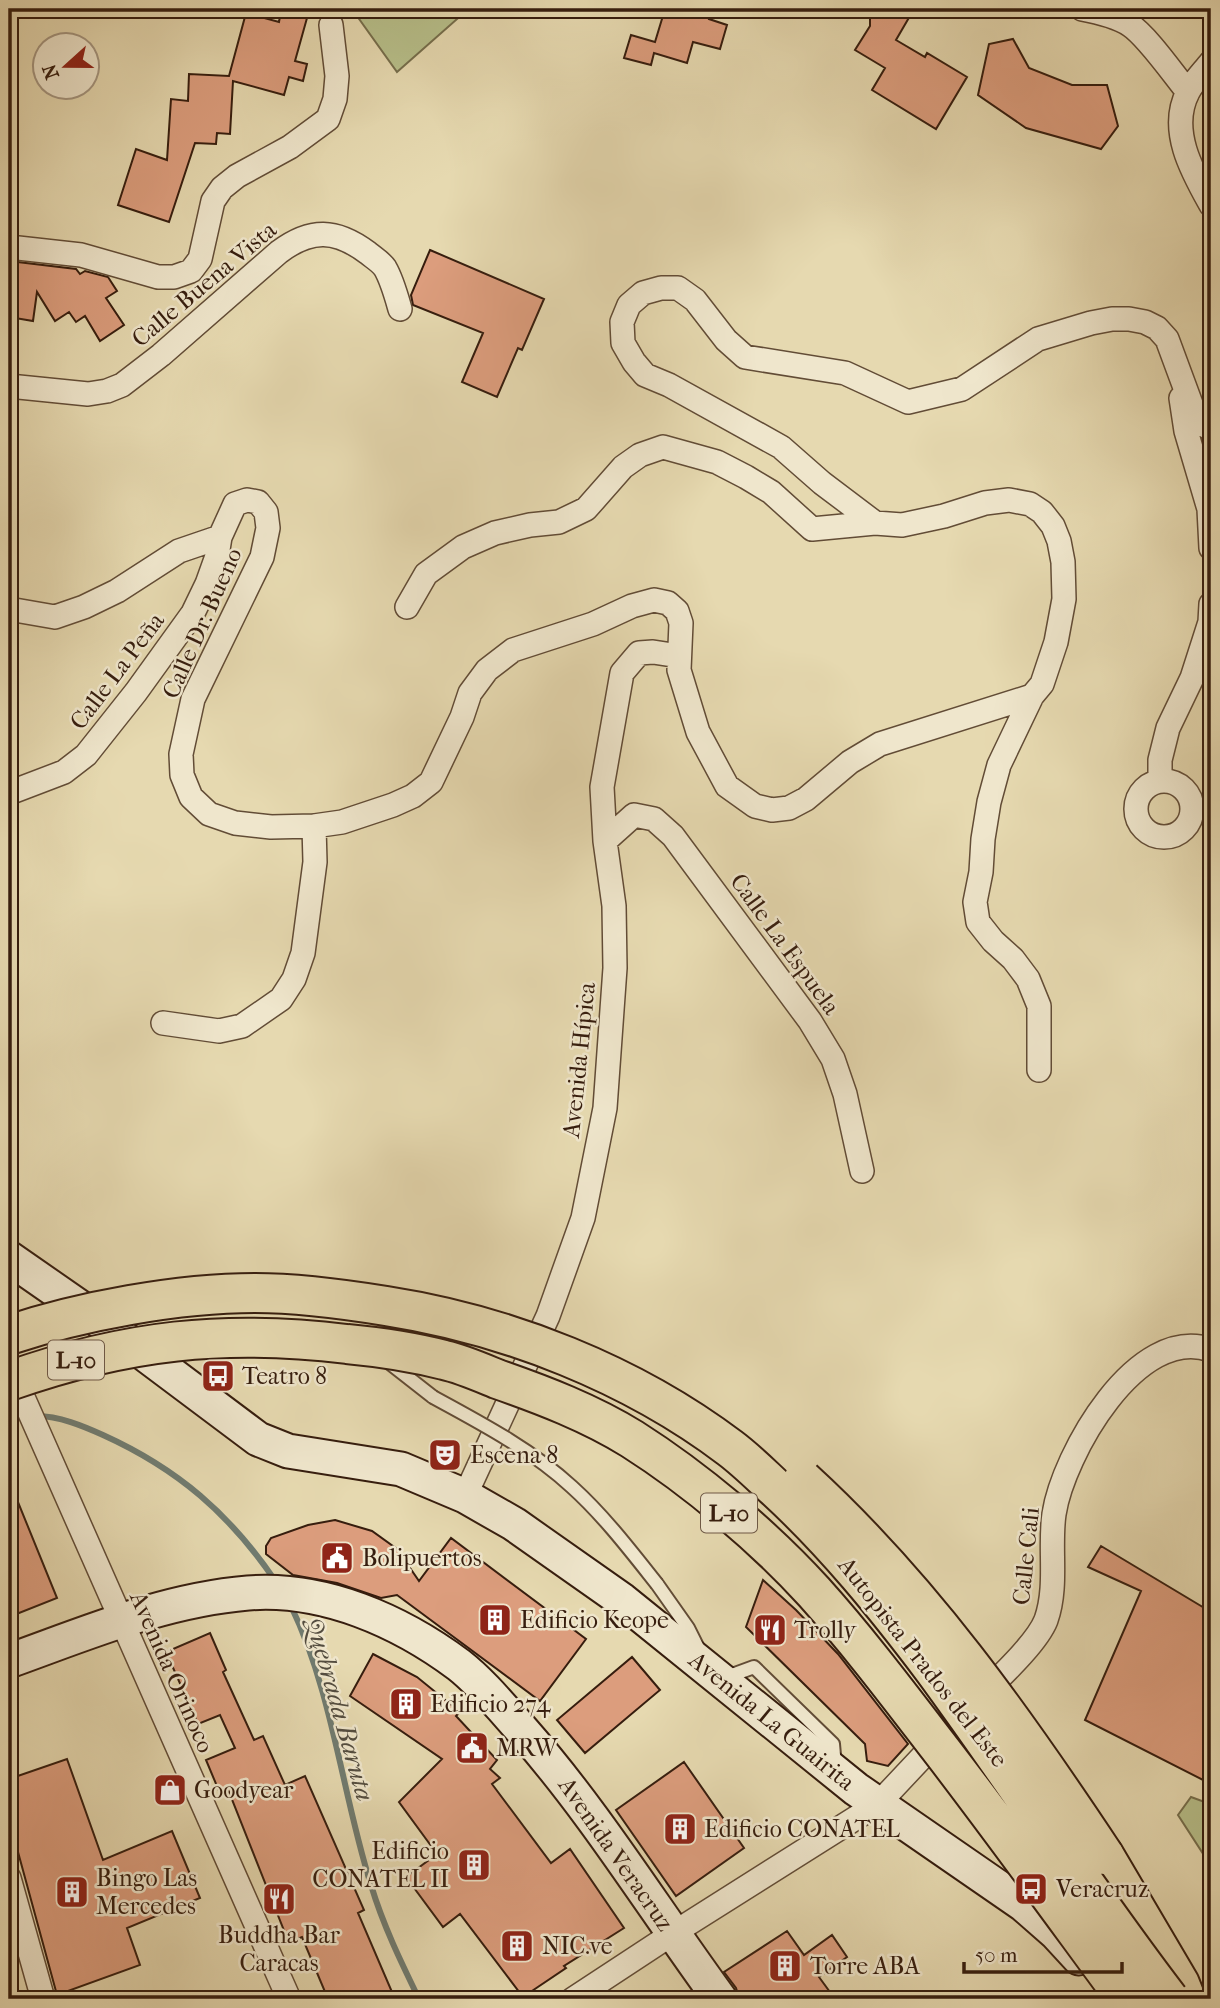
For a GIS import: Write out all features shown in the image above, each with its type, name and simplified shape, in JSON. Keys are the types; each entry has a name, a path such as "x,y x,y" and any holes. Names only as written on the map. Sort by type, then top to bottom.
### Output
{"highway":[{"name":"Autopista Prados del Este","path":"9,1335 42,1324 100,1312 198,1296 256,1293 342,1299 414,1310 500,1333 604,1373 670,1408 732,1449 806,1516 901,1625 1121,1936 1169,1999"},
{"name":"Autopista Prados del Este","path":"9,1381 66,1362 156,1343 230,1336 301,1338 446,1360 535,1392 603,1422 691,1481 751,1532 813,1591 882,1673 1126,1999"},
{"name":"L-10","path":"732,1449 772,1460 795,1473 842,1516 899,1577 1034,1750 1104,1855 1180,1984 1186,1999"}],"street":[{"path":"1082,9 1107,15 1130,25 1160,56 1188,92"},
{"path":"9,247 81,255 158,277 174,277 191,271 200,259 213,201 222,188 237,176 290,147 328,119 335,99 337,76 331,25"},
{"path":"1211,62 1188,92 1182,110 1183,146 1196,179 1211,205"},
{"name":"Calle Buena Vista","path":"9,386 88,394 122,385 161,355 279,252 295,240 308,235 321,234 351,241 383,265 400,309"},
{"path":"875,523 822,483 781,447 668,385 645,376 622,343 622,322 629,304 643,293 661,288 678,288 695,300 726,340 745,357 845,373 908,402 962,390 981,374 1038,340 1101,321 1129,318 1157,328 1167,339 1194,412 1204,425 1211,429"},
{"path":"1175,357 1186,431 1209,509 1211,548"},
{"path":"407,607 426,574 463,547 495,533 559,522 586,509 623,467 640,455 663,447 717,462 736,472 771,492 811,528 875,523 902,525 985,503 1009,500 1030,504 1042,512 1053,526 1059,541 1063,562 1064,599 1056,642 1042,684 1032,696 999,765 987,814 975,902 978,922 993,941 1013,958 1028,979 1039,1006 1039,1070"},
{"name":"Calle Dr. Bueno","path":"9,609 55,617 65,614 117,591 179,551 220,537 234,505 247,500 258,502 266,512 268,528 262,557 193,699 181,754 182,775 191,797 209,814 235,823 271,827 342,822 413,796 432,782 470,693 488,670 513,650 593,624 632,606 654,600 668,603 677,611 681,622 679,656"},
{"name":"Calle La Peña","path":"9,793 64,772 86,755 193,613 217,556 220,537"},
{"path":"1160,781 1160,761 1168,728 1192,678 1210,622 1211,604"},
{"name":"Avenida Hípica","path":"465,1496 548,1316 583,1218 605,1108 615,968 614,906 605,841 602,787 622,673 639,653 679,656"},
{"path":"679,656 679,670 698,732 727,786 755,806 772,810 789,808 806,799 849,762 880,744 1032,696"},
{"name":"Calle La Espuela","path":"605,841 634,816 654,819 673,836 810,1021 833,1059 845,1094 862,1171"},
{"path":"163,1023 219,1031 242,1026 281,999 294,979 303,953 315,862 314,826"},
{"name":"Avenida La Guairita","path":"9,1258 114,1331 258,1439 288,1451 401,1469 465,1496 514,1524 622,1600 836,1773 1024,1905 1056,1933 1115,1999"},
{"name":"Calle Cali","path":"573,1999 878,1804 1007,1670 1041,1630 1049,1606 1054,1511 1080,1440 1120,1384 1141,1364 1178,1348 1208,1351"},
{"name":"Avenida Orinoco","path":"9,1364 289,1999"},
{"name":"Avenida Veracruz","path":"9,1661 121,1620 201,1598 251,1593 308,1596 349,1606 383,1620 461,1666 562,1776 720,1999"},
{"path":"9,1878 17,1938 43,1999"}],"lane":[{"path":"367,1346 433,1397 487,1426 571,1486 612,1528 657,1584 688,1628 714,1675"}],"green space":[{"path":"352,9 464,9 465,12 397,72"},
{"path":"1191,1797 1210,1804 1211,1801 1211,1866 1178,1815"}],"building":[{"path":"665,9 712,9 709,19 727,25 720,49 693,42 687,63 654,53 651,65 624,58 631,35 655,42"},
{"path":"870,9 914,9 896,40 925,57 927,53 967,77 936,129 872,90 885,68 855,50 870,26"},
{"path":"281,11 307,18 295,61 307,64 303,81 289,77 284,95 233,81 230,134 217,133 216,144 195,143 169,222 118,205 136,149 167,160 171,99 188,101 189,74 229,76 246,13 279,22"},
{"path":"1013,39 1029,68 1072,85 1107,85 1118,126 1101,149 1026,128 978,95 989,44"},
{"path":"430,250 544,299 522,350 518,348 497,397 462,382 483,333 413,305 411,295"},
{"path":"9,261 76,269 80,274 85,271 108,277 117,291 106,298 124,325 100,341 85,316 76,322 69,312 55,321 37,292 33,321 9,317"},
{"path":"9,1480 57,1598 9,1617"},
{"name":"Edificio Keope","path":"335,1520 372,1531 397,1549 419,1581 451,1538 586,1639 540,1701 397,1595 381,1598 337,1583 293,1575 266,1554 266,1546 271,1538 308,1525"},
{"path":"1101,1546 1211,1612 1211,1784 1085,1720 1141,1591 1088,1567"},
{"path":"763,1580 838,1654 908,1744 888,1766 867,1761 865,1744 746,1627"},
{"path":"210,1633 226,1670 223,1672 254,1740 263,1736 285,1785 305,1776 364,1910 358,1913 395,1999 328,1999 302,1937 292,1941 290,1937 287,1938 227,1787 219,1791 206,1760 235,1748 220,1715 198,1724 166,1652"},
{"path":"373,1654 417,1677 460,1712 456,1716 497,1760 490,1769 500,1778 492,1784 551,1863 570,1849 624,1928 564,1966 566,1968 523,1997 460,1914 443,1927 406,1877 437,1854 399,1802 442,1759 350,1696"},
{"path":"632,1657 660,1690 585,1753 557,1720"},
{"name":"Bingo Las Mercedes","path":"67,1759 103,1860 172,1831 200,1898 127,1928 140,1965 57,1995 9,1819 9,1779"},
{"name":"Edificio CONATEL","path":"684,1762 744,1848 676,1896 616,1810"},
{"name":"Torre ABA","path":"787,1931 804,1955 832,1935 847,1957 819,1977 835,1999 739,1998 736,1988 724,1972"}],"waterway":[{"name":"Quebrada Baruta","path":"9,1415 26,1415"},
{"name":"Quebrada Baruta","path":"37,1416 62,1420 95,1432 130,1448 179,1479 240,1535 276,1582"},
{"name":"Quebrada Baruta","path":"291,1606 317,1674 376,1900 419,1999"}],"place":[{"name":"Teatro 8","path":"218,1376"},
{"name":"Escena 8","path":"445,1455"},
{"name":"Bolipuertos","path":"337,1558"},
{"name":"Edificio Keope","path":"495,1620"},
{"name":"Trolly","path":"770,1630"},
{"name":"Edificio 274","path":"406,1704"},
{"name":"MRW","path":"472,1748"},
{"name":"Goodyear","path":"170,1790"},
{"name":"Edificio CONATEL","path":"680,1829"},
{"name":"Edificio CONATEL II","path":"474,1865"},
{"name":"Veracruz","path":"1031,1889"},
{"name":"Bingo Las Mercedes","path":"72,1892"},
{"name":"Buddha Bar Caracas","path":"279,1899"},
{"name":"NIC.ve","path":"517,1946"},
{"name":"Torre ABA","path":"785,1966"}]}
